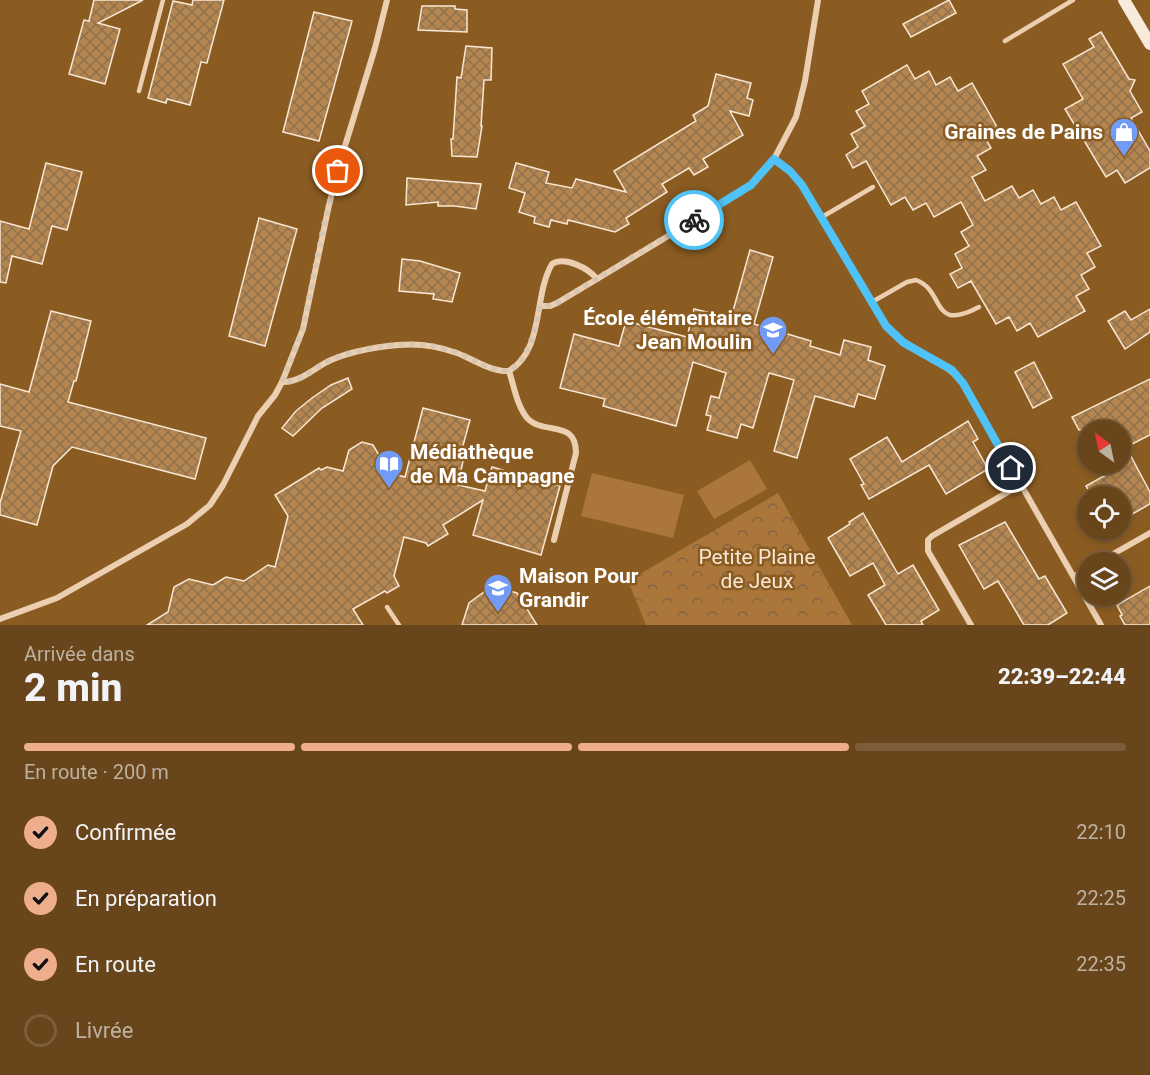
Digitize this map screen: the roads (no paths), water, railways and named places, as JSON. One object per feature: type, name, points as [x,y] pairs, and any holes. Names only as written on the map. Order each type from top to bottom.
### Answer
[{"type":"main road","points":[[1124,0],[1150,44]]},
{"type":"street","points":[[0,620],[57,598],[199,516],[210,505],[223,485],[254,422],[282,382],[303,329],[329,205],[387,0]]},
{"type":"street","points":[[540,306],[557,303],[736,195],[757,179],[774,159],[796,117],[805,81],[818,0]]},
{"type":"street","points":[[774,159],[790,171],[802,185],[894,335],[904,343],[941,362],[952,370],[963,383],[1101,625]]},
{"type":"street","points":[[509,371],[522,359],[529,347],[549,267],[556,261],[585,268],[597,279]]},
{"type":"street","points":[[282,382],[294,382],[333,359],[377,347],[416,344],[434,346],[494,369],[509,371]]},
{"type":"street","points":[[509,371],[520,408],[527,417],[539,425],[564,430],[569,433],[576,444],[576,453],[554,540]]},
{"type":"street","points":[[971,625],[928,551],[927,540],[1020,485]]},
{"type":"street","points":[[1117,552],[1150,533]]},
{"type":"lane","points":[[139,91],[163,0]]},
{"type":"lane","points":[[1005,41],[1073,0]]},
{"type":"lane","points":[[822,217],[873,187]]},
{"type":"lane","points":[[872,302],[907,282],[916,280],[927,287],[947,314],[964,314],[979,307]]},
{"type":"lane","points":[[387,607],[399,625]]},
{"type":"place","name":"Graines de Pains","points":[[1124,158]]},
{"type":"place","name":"École élémentaire Jean Moulin","points":[[773,356]]},
{"type":"place","name":"Médiathèque de Ma Campagne","points":[[389,490]]},
{"type":"place","name":"Maison Pour Grandir","points":[[498,614]]},
{"type":"park label","name":"Petite Plaine de Jeux","points":[[757,569]]}]
